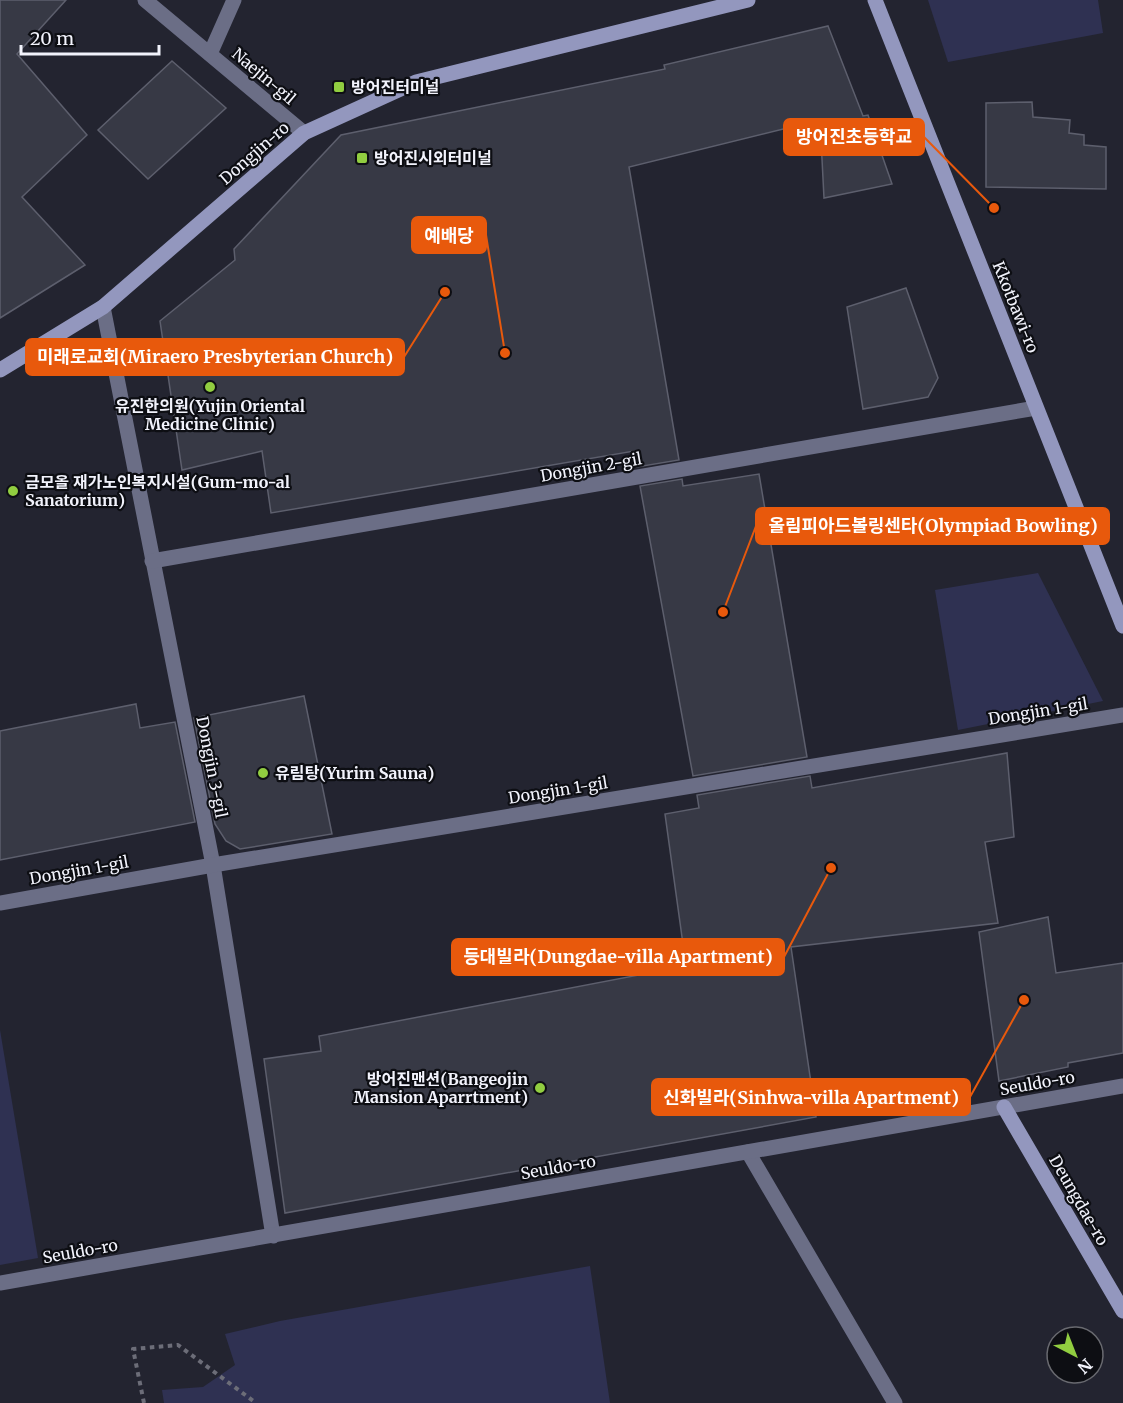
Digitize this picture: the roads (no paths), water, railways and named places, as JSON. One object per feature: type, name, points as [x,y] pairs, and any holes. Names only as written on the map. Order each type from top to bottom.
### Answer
[{"type":"street","name":"Naejin-gil","points":[[145,0],[304,133]]},
{"type":"street","points":[[210,54],[234,0]]},
{"type":"street","name":"Dongjin-ro","points":[[0,370],[103,308],[304,133],[416,82],[747,0]]},
{"type":"street","name":"Kkotbawi-ro","points":[[875,0],[1123,626]]},
{"type":"street","name":"Dongjin 3-gil","points":[[103,308],[213,865],[273,1236]]},
{"type":"street","name":"Dongjin 2-gil","points":[[152,561],[1036,408]]},
{"type":"street","name":"Dongjin 1-gil","points":[[0,903],[213,865],[1123,715]]},
{"type":"street","name":"Seuldo-ro","points":[[0,1283],[1123,1086]]},
{"type":"street","name":"Deungdae-ro","points":[[1004,1107],[1123,1311]]},
{"type":"street","points":[[748,1152],[895,1403]]},
{"type":"place","name":"방어진터미널","points":[[339,87]]},
{"type":"place","name":"방어진시외터미널","points":[[362,158]]},
{"type":"place","name":"방어진초등학교","points":[[994,208]]},
{"type":"place","name":"미래로교회(Miraero Presbyterian Church)","points":[[445,292]]},
{"type":"place","name":"예배당","points":[[505,353]]},
{"type":"place","name":"유진한의원(Yujin Oriental Medicine Clinic)","points":[[210,387]]},
{"type":"place","name":"금모올 재가노인복지시설(Gum-mo-al Sanatorium)","points":[[13,491]]},
{"type":"place","name":"올림피아드볼링센타(Olympiad Bowling)","points":[[723,612]]},
{"type":"place","name":"유림탕(Yurim Sauna)","points":[[263,773]]},
{"type":"place","name":"등대빌라(Dungdae-villa Apartment)","points":[[831,868]]},
{"type":"place","name":"신화빌라(Sinhwa-villa Apartment)","points":[[1024,1000]]},
{"type":"place","name":"방어진맨션(Bangeojin Mansion Aparrtment)","points":[[540,1088]]}]
